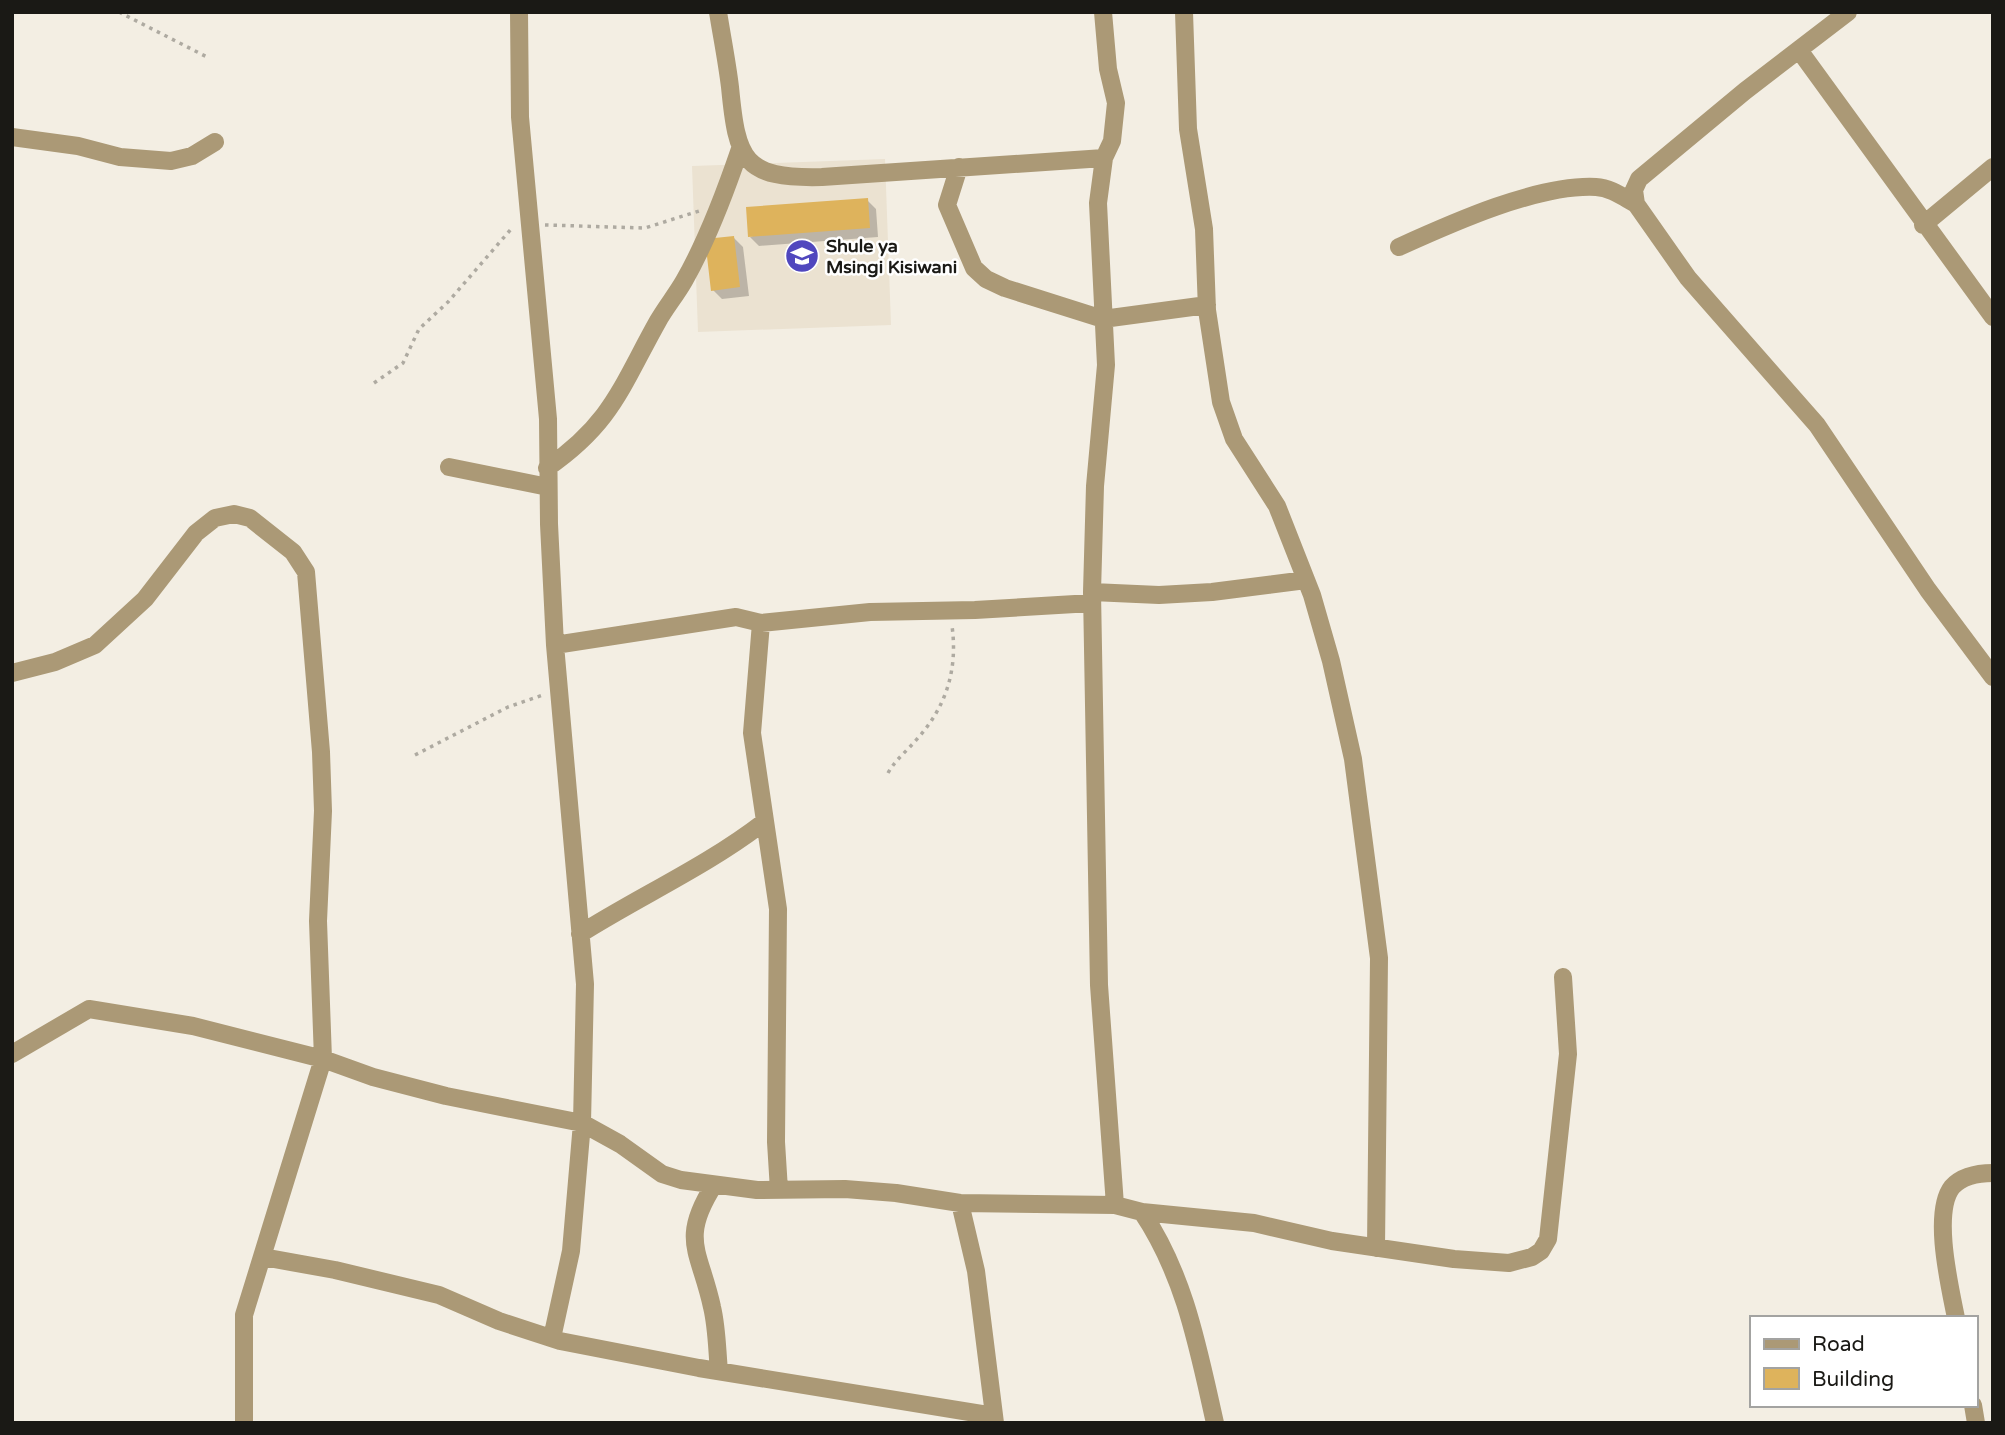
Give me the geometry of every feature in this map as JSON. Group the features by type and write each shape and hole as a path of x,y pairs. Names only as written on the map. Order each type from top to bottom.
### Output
{"street":[{"path":"519,12 520,117 546,383 547,468 558,690 585,984 582,1123 571,1251 552,1338"},
{"path":"718,12 734,128 740,149 746,158 766,173 788,177 1104,158"},
{"path":"1103,12 1108,69 1116,103 1112,141 1104,158 1098,203 1106,365 1094,508 1092,598 1098,985 1115,1205"},
{"path":"1184,12 1188,129 1204,229 1207,305 1221,402 1234,439 1277,506 1306,580 1331,661 1353,759 1379,958 1376,1248"},
{"path":"1848,12 1639,179 1634,190 1636,204 1688,278 1817,425 1928,590 1993,677"},
{"path":"1799,50 1923,225 1993,317"},
{"path":"12,137 78,146 120,157 171,160 192,156 215,142"},
{"path":"547,468 591,433 619,398 663,313 684,280 740,149"},
{"path":"959,167 947,205 974,268 986,279 1005,288 1102,319 1207,305"},
{"path":"1923,225 1993,167"},
{"path":"1399,247 1500,205 1570,190 1595,187 1608,190 1636,204"},
{"path":"449,467 548,487"},
{"path":"12,673 55,662 95,645 145,599 196,533 215,518 234,514 250,518 301,561 309,603 313,681 321,752 323,811 318,921 323,1059 244,1315 244,1423"},
{"path":"555,645 736,617 761,623 870,612 950,611 1092,598 1212,592 1306,580"},
{"path":"761,623 752,733 778,909 776,1142 779,1190"},
{"path":"580,934 630,902 732,848 764,822"},
{"path":"12,1054 89,1009 193,1026 323,1059 373,1077 446,1096 582,1123 620,1144 662,1174 714,1185 779,1190 896,1193 960,1203 1115,1205 1142,1212 1254,1223 1376,1248 1509,1263 1541,1251 1548,1239 1568,1054 1563,977"},
{"path":"1956,1316 1943,1247 1946,1199 1953,1186 1966,1177 1993,1173"},
{"path":"714,1185 701,1205 693,1235 699,1268 712,1307 719,1371"},
{"path":"263,1256 439,1295 499,1321 552,1338 719,1371 995,1419 976,1271 960,1203"},
{"path":"1142,1212 1161,1241 1179,1277 1198,1344 1215,1423"}],"path":[{"path":"119,12 207,57"},
{"path":"374,383 402,363 419,329 448,302 511,228 529,220 645,228 706,208 716,209"},
{"path":"888,773 895,760 937,715 947,695 954,640 950,611"},
{"path":"415,755 508,708 558,690"}],"shaded area":[{"path":"885,159 891,325 698,332 692,166"}],"building":[{"path":"868,198 870,228 748,237 746,207"},
{"path":"734,236 740,287 711,291 705,239"}],"place":[{"name":"Shule ya Msingi Kisiwani","path":"802,256"}]}
